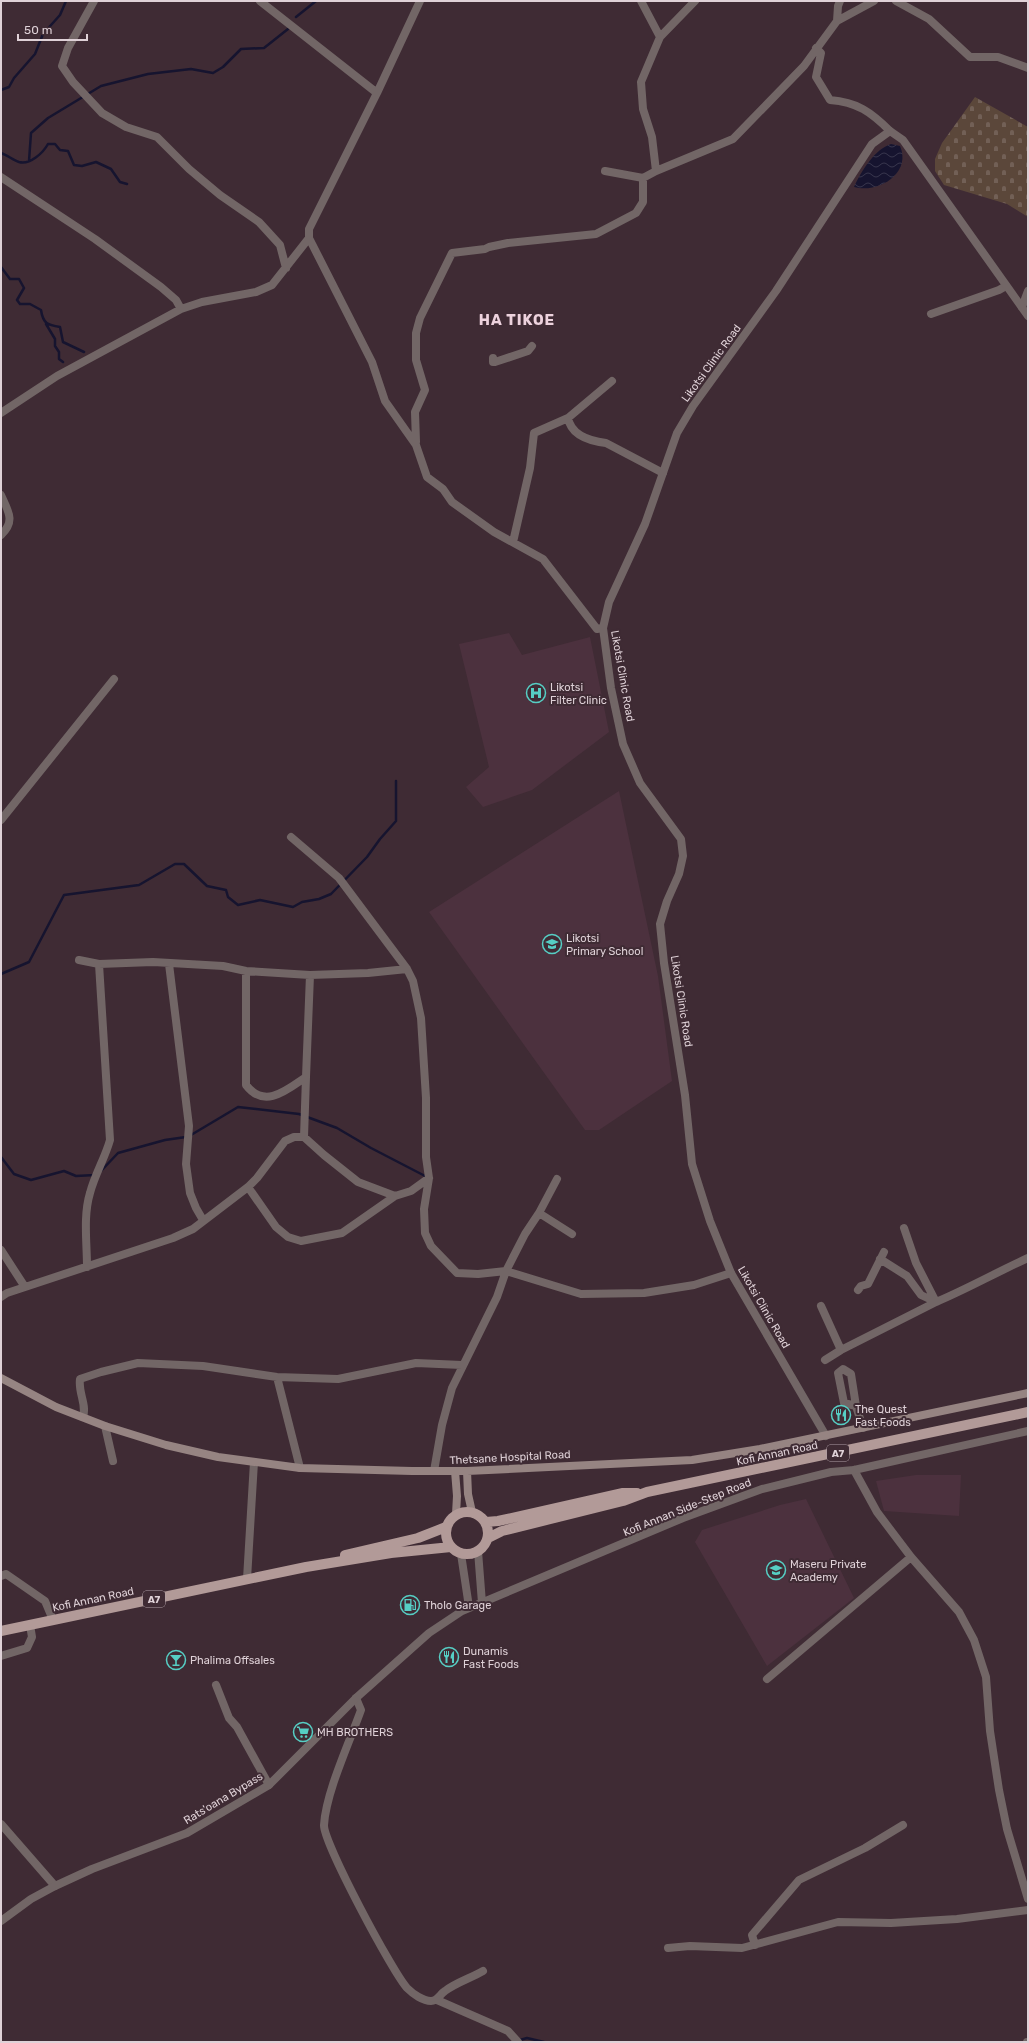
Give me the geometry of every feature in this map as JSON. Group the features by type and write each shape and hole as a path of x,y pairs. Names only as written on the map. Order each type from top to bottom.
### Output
{"main road":[{"name":"Thetsane Hospital Road","path":"1,1378 56,1407 105,1426 218,1457 300,1468 434,1471 467,1471 692,1460 826,1436 1028,1393"},
{"name":"Kofi Annan Road","path":"488,1538 502,1531 623,1500 647,1492 1028,1412"},
{"path":"455,1471 457,1496 456,1514"},
{"path":"467,1471 468,1494 472,1512"},
{"name":"Kofi Annan Road","path":"486,1522 498,1521 623,1493 647,1492"},
{"path":"478,1551 470,1554 461,1554 450,1547 447,1541 446,1527 450,1520 456,1514 464,1511 480,1515 486,1522 488,1538"},
{"name":"Kofi Annan Road","path":"306,1567 362,1550 418,1538 446,1527"},
{"name":"A7","path":"478,1551 484,1546 488,1538"},
{"name":"Kofi Annan Road","path":"1,1631 306,1567 391,1553 450,1547"}],"street":[{"path":"94,1 68,48 62,66 73,82 102,113 126,127 157,137 189,169 260,222 280,245 286,268"},
{"path":"260,1 377,93"},
{"path":"420,1 377,93 309,229 309,238 372,362 385,401 416,445 427,477 443,489 452,502 494,532 543,559 597,629 602,628"},
{"path":"641,1 660,37"},
{"path":"656,171 652,136 643,109 641,82 660,37 695,1"},
{"path":"837,21 838,6 840,1"},
{"path":"605,171 643,178 732,139 804,66 837,21 874,1"},
{"path":"896,1 929,19 970,57 998,57 1028,68"},
{"path":"816,48 821,54 816,77 830,100 848,101 867,111 874,115 890,131 902,140 1028,316"},
{"name":"Likotsi Clinic Road","path":"826,1436 731,1273 710,1222 692,1164 685,1095 664,963 660,924 666,901 679,874 682,856 681,839 640,782 624,744 611,688 602,628 609,602 645,524 677,433 693,406 776,291 872,144 890,131"},
{"path":"1,177 95,238 161,287 176,300 181,310"},
{"path":"416,445 415,412 425,390 416,360 416,333 420,318 452,253 485,249 489,246 508,243 596,234 636,213 643,202 643,178"},
{"path":"1,413 56,376 181,310 202,302 256,292 272,285 309,238"},
{"path":"931,314 999,290 1006,286"},
{"path":"1022,307 1028,291"},
{"path":"493,358 493,362 495,362 528,351 532,346"},
{"path":"513,542 530,468 534,433 568,418 612,381"},
{"path":"568,418 570,426 577,433 597,442 606,443 663,473"},
{"path":"1,495 9,513 10,522 8,528 1,535"},
{"path":"1,820 114,679"},
{"path":"291,837 338,878 407,969 413,981 421,1018 426,1098 426,1157 429,1178 424,1209 425,1233 431,1246 457,1273 478,1274 506,1271 581,1294 644,1293 694,1285 731,1273"},
{"path":"79,960 99,964 153,962 223,966 246,971 310,975 368,973 407,969"},
{"path":"88,1267 86,1227 89,1194 95,1174 108,1149 110,1140 99,964"},
{"path":"169,964 189,1126 186,1164 190,1193 203,1220"},
{"path":"246,971 246,1085 256,1093 268,1096 279,1096 306,1077"},
{"path":"304,1137 310,975"},
{"path":"1,1297 7,1293 173,1238 193,1228 248,1187 257,1178 285,1141 294,1137 304,1137 358,1182 395,1196"},
{"path":"248,1187 276,1227 288,1237 301,1241 342,1233 395,1196 411,1191 429,1178"},
{"path":"434,1471 442,1426 452,1388 462,1365 494,1303 506,1271 525,1234 539,1213 557,1180"},
{"path":"539,1213 572,1234"},
{"path":"904,1228 916,1262 936,1302"},
{"path":"1,1250 25,1287"},
{"path":"858,1290 861,1286 868,1284 882,1255 907,1276 921,1295 936,1302"},
{"path":"825,1360 841,1350 936,1302 968,1289 989,1276 1028,1258"},
{"path":"821,1306 841,1350"},
{"path":"83,1417 85,1408 79,1388 80,1379 138,1363 203,1366 277,1377 338,1379 416,1363 462,1365"},
{"path":"277,1377 300,1468"},
{"path":"856,1406 863,1428"},
{"path":"105,1426 113,1461"},
{"name":"Kofi Annan Side-Step Road","path":"482,1603 683,1518 762,1489 830,1472 854,1470 1028,1431"},
{"path":"247,1579 254,1462"},
{"path":"854,1470 877,1512 911,1557 959,1612 979,1651 986,1677 990,1730 998,1790 1028,1899"},
{"path":"478,1551 482,1603"},
{"path":"461,1554 469,1607"},
{"path":"767,1679 911,1557"},
{"path":"1,1576 6,1574 45,1601 53,1620"},
{"name":"Rats'oana Bypass","path":"1,1921 31,1899 55,1886 92,1869 187,1833 269,1785 356,1698 428,1634 469,1607 482,1603"},
{"path":"1,1656 27,1648 32,1637 30,1625"},
{"path":"216,1685 228,1718 237,1727 269,1785"},
{"path":"356,1698 361,1710 333,1787 324,1826 334,1853 391,1966 408,1989 422,1999 431,2001 437,2000 508,2031 518,2042"},
{"path":"1,1824 55,1886"},
{"path":"755,1945 752,1935 799,1880 865,1848 903,1825"},
{"path":"668,1948 690,1946 742,1948 838,1922 891,1923 957,1919 1028,1910"},
{"path":"437,2000 444,1991 483,1971"}],"shaded area":[{"name":"Likotsi Filter Clinic","path":"509,633 522,655 590,637 609,732 532,790 483,807 466,787 489,767 459,644"},
{"name":"Likotsi Primary School","path":"619,791 658,976 672,1081 599,1130 585,1130 429,912"},
{"path":"916,1475 961,1475 959,1516 884,1511 876,1481"},
{"name":"Maseru Private Academy","path":"806,1499 854,1598 767,1666 695,1542 702,1530 780,1505"}],"green space":[{"path":"975,97 1028,127 1028,217 1007,204 944,185 935,171 935,159 942,143"}],"water":[{"path":"891,144 900,146 902,156 901,165 897,173 882,184 873,187 854,187 860,174 869,161 879,151"}],"waterway":[{"path":"1,90 9,87 14,78 35,54 43,34 60,15 66,1"},
{"path":"296,17 316,1"},
{"path":"29,161 31,133 48,118 101,86 148,74 191,69 213,73 223,67 241,49 264,48 288,29"},
{"path":"1,153 19,162 27,162 36,158 48,144 55,144 60,150 68,151 74,165 82,166 96,162 111,169 120,182 127,184"},
{"path":"1,267 10,279 19,279 24,288 17,300 20,304 30,304 41,310 43,318 47,323 60,327 63,342 84,352"},
{"path":"46,324 55,339 55,346 59,352 59,359 63,362"},
{"path":"1,974 29,962 64,895 139,885 175,864 184,864 207,886 226,890 228,897 238,905 260,900 293,907 302,902 319,899 331,894 367,857 396,821 396,781"},
{"path":"191,1135 238,1107 299,1114 337,1128 371,1148 427,1177"},
{"path":"101,1171 118,1153 165,1140 186,1137"},
{"path":"1,1157 14,1174 31,1180 64,1171 76,1176 95,1175"},
{"path":"520,2040 527,2038 544,2042"}],"place":[{"name":"Likotsi Filter Clinic","path":"536,693"},
{"name":"Likotsi Primary School","path":"552,944"},
{"name":"The Quest Fast Foods","path":"841,1415"},
{"name":"Maseru Private Academy","path":"776,1570"},
{"name":"Tholo Garage","path":"410,1605"},
{"name":"Dunamis Fast Foods","path":"449,1657"},
{"name":"Phalima Offsales","path":"176,1660"},
{"name":"MH BROTHERS","path":"303,1732"}],"district":[{"name":"HA TIKOE","path":"517,320"}]}
